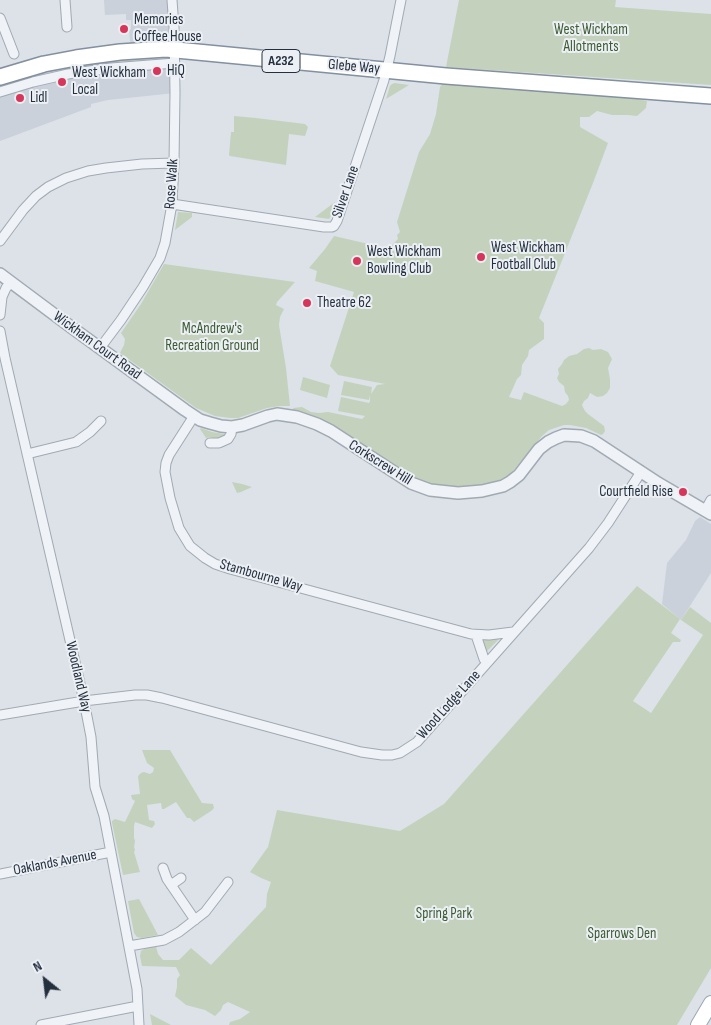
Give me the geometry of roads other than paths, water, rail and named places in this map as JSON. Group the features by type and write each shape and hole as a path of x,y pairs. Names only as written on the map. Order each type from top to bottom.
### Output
{"highway":[{"name":"Glebe Way","path":"0,77 38,73 68,59 142,50 175,56 387,70 464,78 711,96"}],"main road":[{"path":"698,1025 711,1003"}],"street":[{"path":"65,0 67,27"},
{"name":"Rose Walk","path":"100,348 134,301 162,254 165,243 172,204 174,163 175,56 172,0"},
{"name":"Silver Lane","path":"172,204 324,227 334,226 387,70 400,0"},
{"path":"0,18 14,54"},
{"name":"Glebe Way","path":"0,92 38,73"},
{"path":"0,240 36,196 48,187 66,178 106,168 174,163"},
{"name":"Wickham Court Road","path":"0,274 194,416"},
{"path":"0,315 3,295 11,282"},
{"name":"Woodland Way","path":"0,331 84,702 91,737 95,787 104,816 137,989 139,1025"},
{"name":"Corkscrew Hill","path":"194,416 216,425 232,427 277,414 297,417 317,424 331,432 411,483 430,490 464,493 503,486 519,475 545,444 556,438 577,435 590,439 708,513"},
{"name":"Stambourne Way","path":"194,416 167,458 165,472 179,528 185,540 200,555 230,569 476,635 514,632"},
{"path":"27,454 76,442 101,421"},
{"path":"210,443 228,439 232,427"},
{"name":"Wood Lodge Lane","path":"0,715 139,695 154,696 371,755 387,755 400,752 417,742 599,536 641,472"},
{"path":"708,513 711,500"},
{"path":"476,635 487,663"},
{"name":"Oaklands Avenue","path":"0,874 111,852"},
{"path":"163,868 165,876 196,920"},
{"path":"171,885 181,878"},
{"path":"129,946 168,938 180,932 210,907 228,882"},
{"path":"41,1025 138,1006"}],"place":[{"name":"Memories Coffee House","path":"124,29"},
{"name":"HiQ","path":"157,71"},
{"name":"West Wickham Local","path":"62,82"},
{"name":"Lidl","path":"20,98"},
{"name":"West Wickham Football Club","path":"481,257"},
{"name":"West Wickham Bowling Club","path":"357,261"},
{"name":"Theatre 62","path":"307,303"},
{"name":"Courtfield Rise","path":"683,492"}],"park label":[{"name":"West Wickham Allotments","path":"591,38"},
{"name":"McAndrew's Recreation Ground","path":"212,338"},
{"name":"Spring Park","path":"444,914"},
{"name":"Sparrows Den","path":"622,934"}]}
